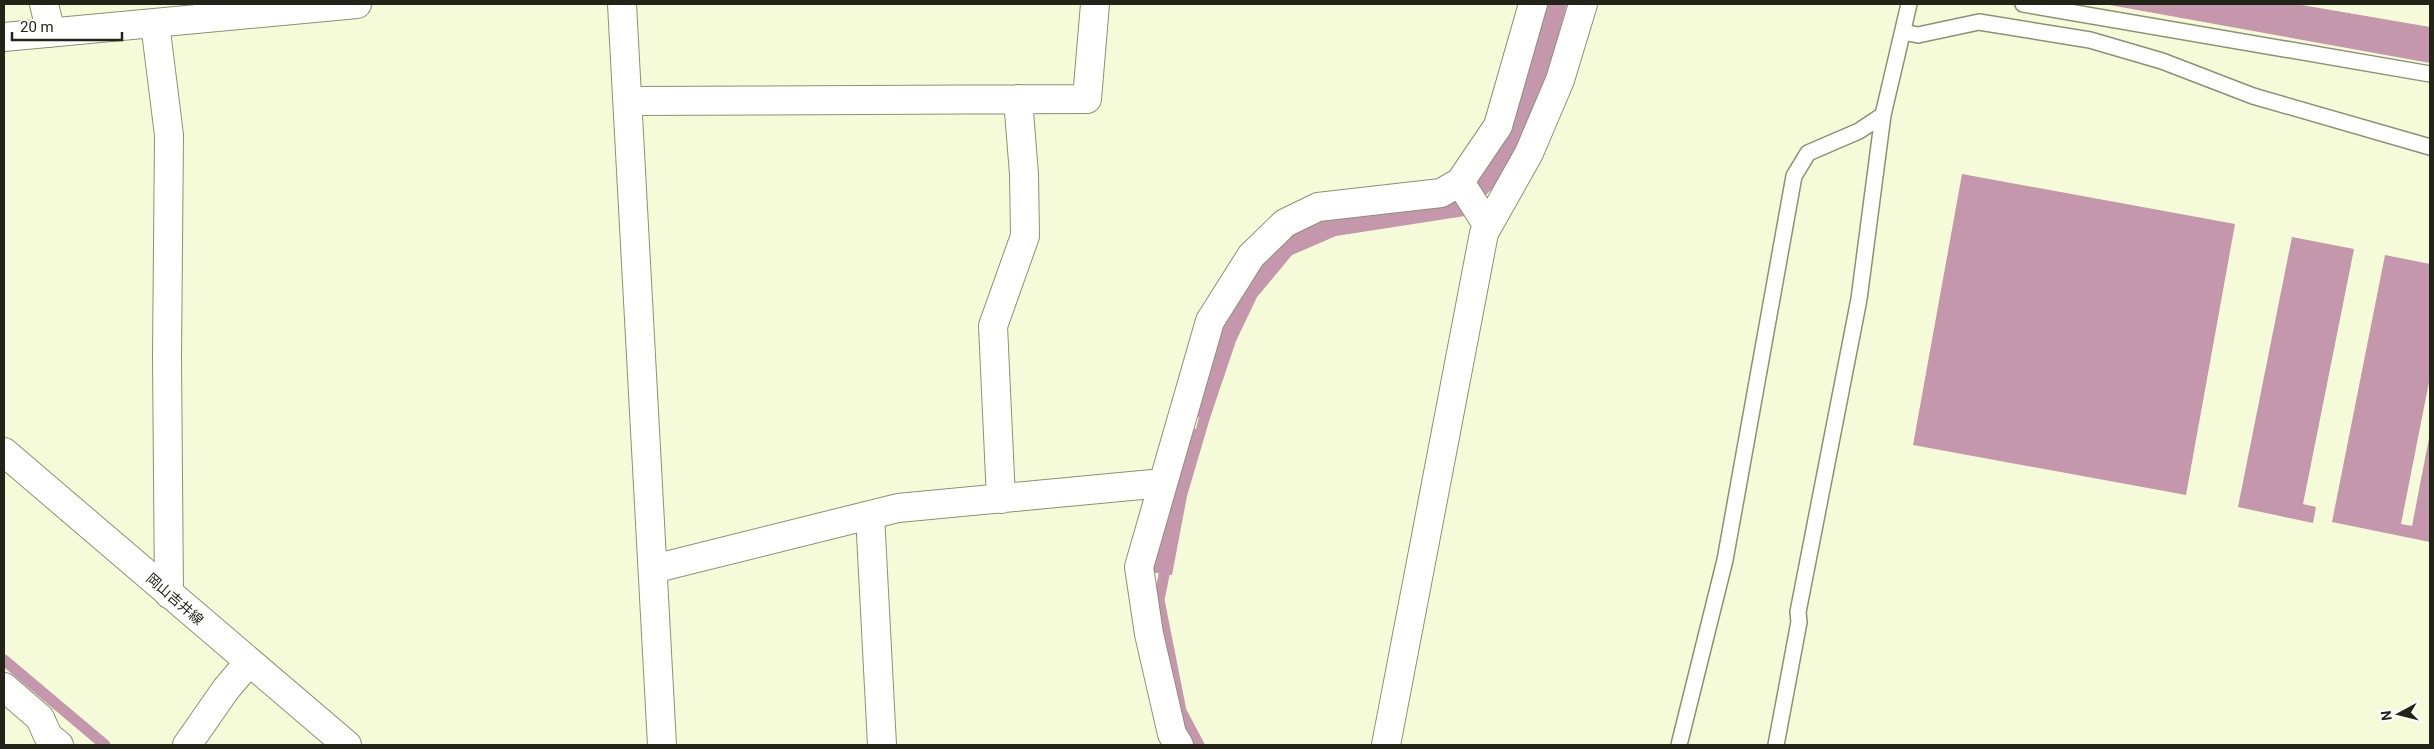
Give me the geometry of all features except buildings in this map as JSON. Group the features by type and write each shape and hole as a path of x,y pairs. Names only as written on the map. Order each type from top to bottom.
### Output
{"street":[{"path":"44,4 51,33"},
{"path":"4,37 357,4"},
{"path":"622,4 662,745"},
{"path":"628,101 1087,99 1095,4"},
{"path":"1179,745 1172,734 1149,634 1138,566 1210,321 1252,256 1285,223 1318,206 1441,192 1460,182 1498,126 1533,4"},
{"path":"1386,745 1484,233 1529,153 1560,80 1583,4"},
{"path":"155,23 169,135 167,358 169,594"},
{"path":"1000,499 993,326 1025,236 1024,174 1018,100"},
{"path":"1460,182 1488,226"},
{"name":"岡山吉井線","path":"4,452 347,745"},
{"path":"653,569 898,508 1163,483"},
{"path":"870,515 882,745"},
{"path":"187,745 226,689 249,662"},
{"path":"4,687 40,718 48,736 59,745"}],"lane":[{"path":"1776,745 1799,622 1798,612 1859,299 1883,116 1908,4"},
{"path":"2023,4 2430,74"},
{"path":"1903,32 1918,35 1979,22 2090,40 2162,62 2252,96 2430,147"},
{"path":"1679,745 1725,560 1794,176 1808,154 1859,131 1883,116"}],"shaded area":[{"path":"1546,4 1567,4 1542,95 1523,139 1498,183 1465,216 1336,236 1292,255 1257,297 1236,341 1210,418 1187,496 1172,575 1149,572 1188,429 1196,429 1199,417 1192,414 1212,335 1264,251 1322,215 1450,196"},
{"path":"2104,4 2296,4 2430,27 2430,63"},
{"path":"1962,174 2235,224 2186,495 1913,445"},
{"path":"2292,237 2354,249 2303,504 2316,507 2313,523 2238,507"},
{"path":"2385,255 2430,264 2430,377 2401,524 2412,526 2430,433 2430,542 2332,522"}],"waterway":[{"path":"1167,560 1159,600 1181,711 1199,745"},
{"path":"4,660 105,745"}]}
